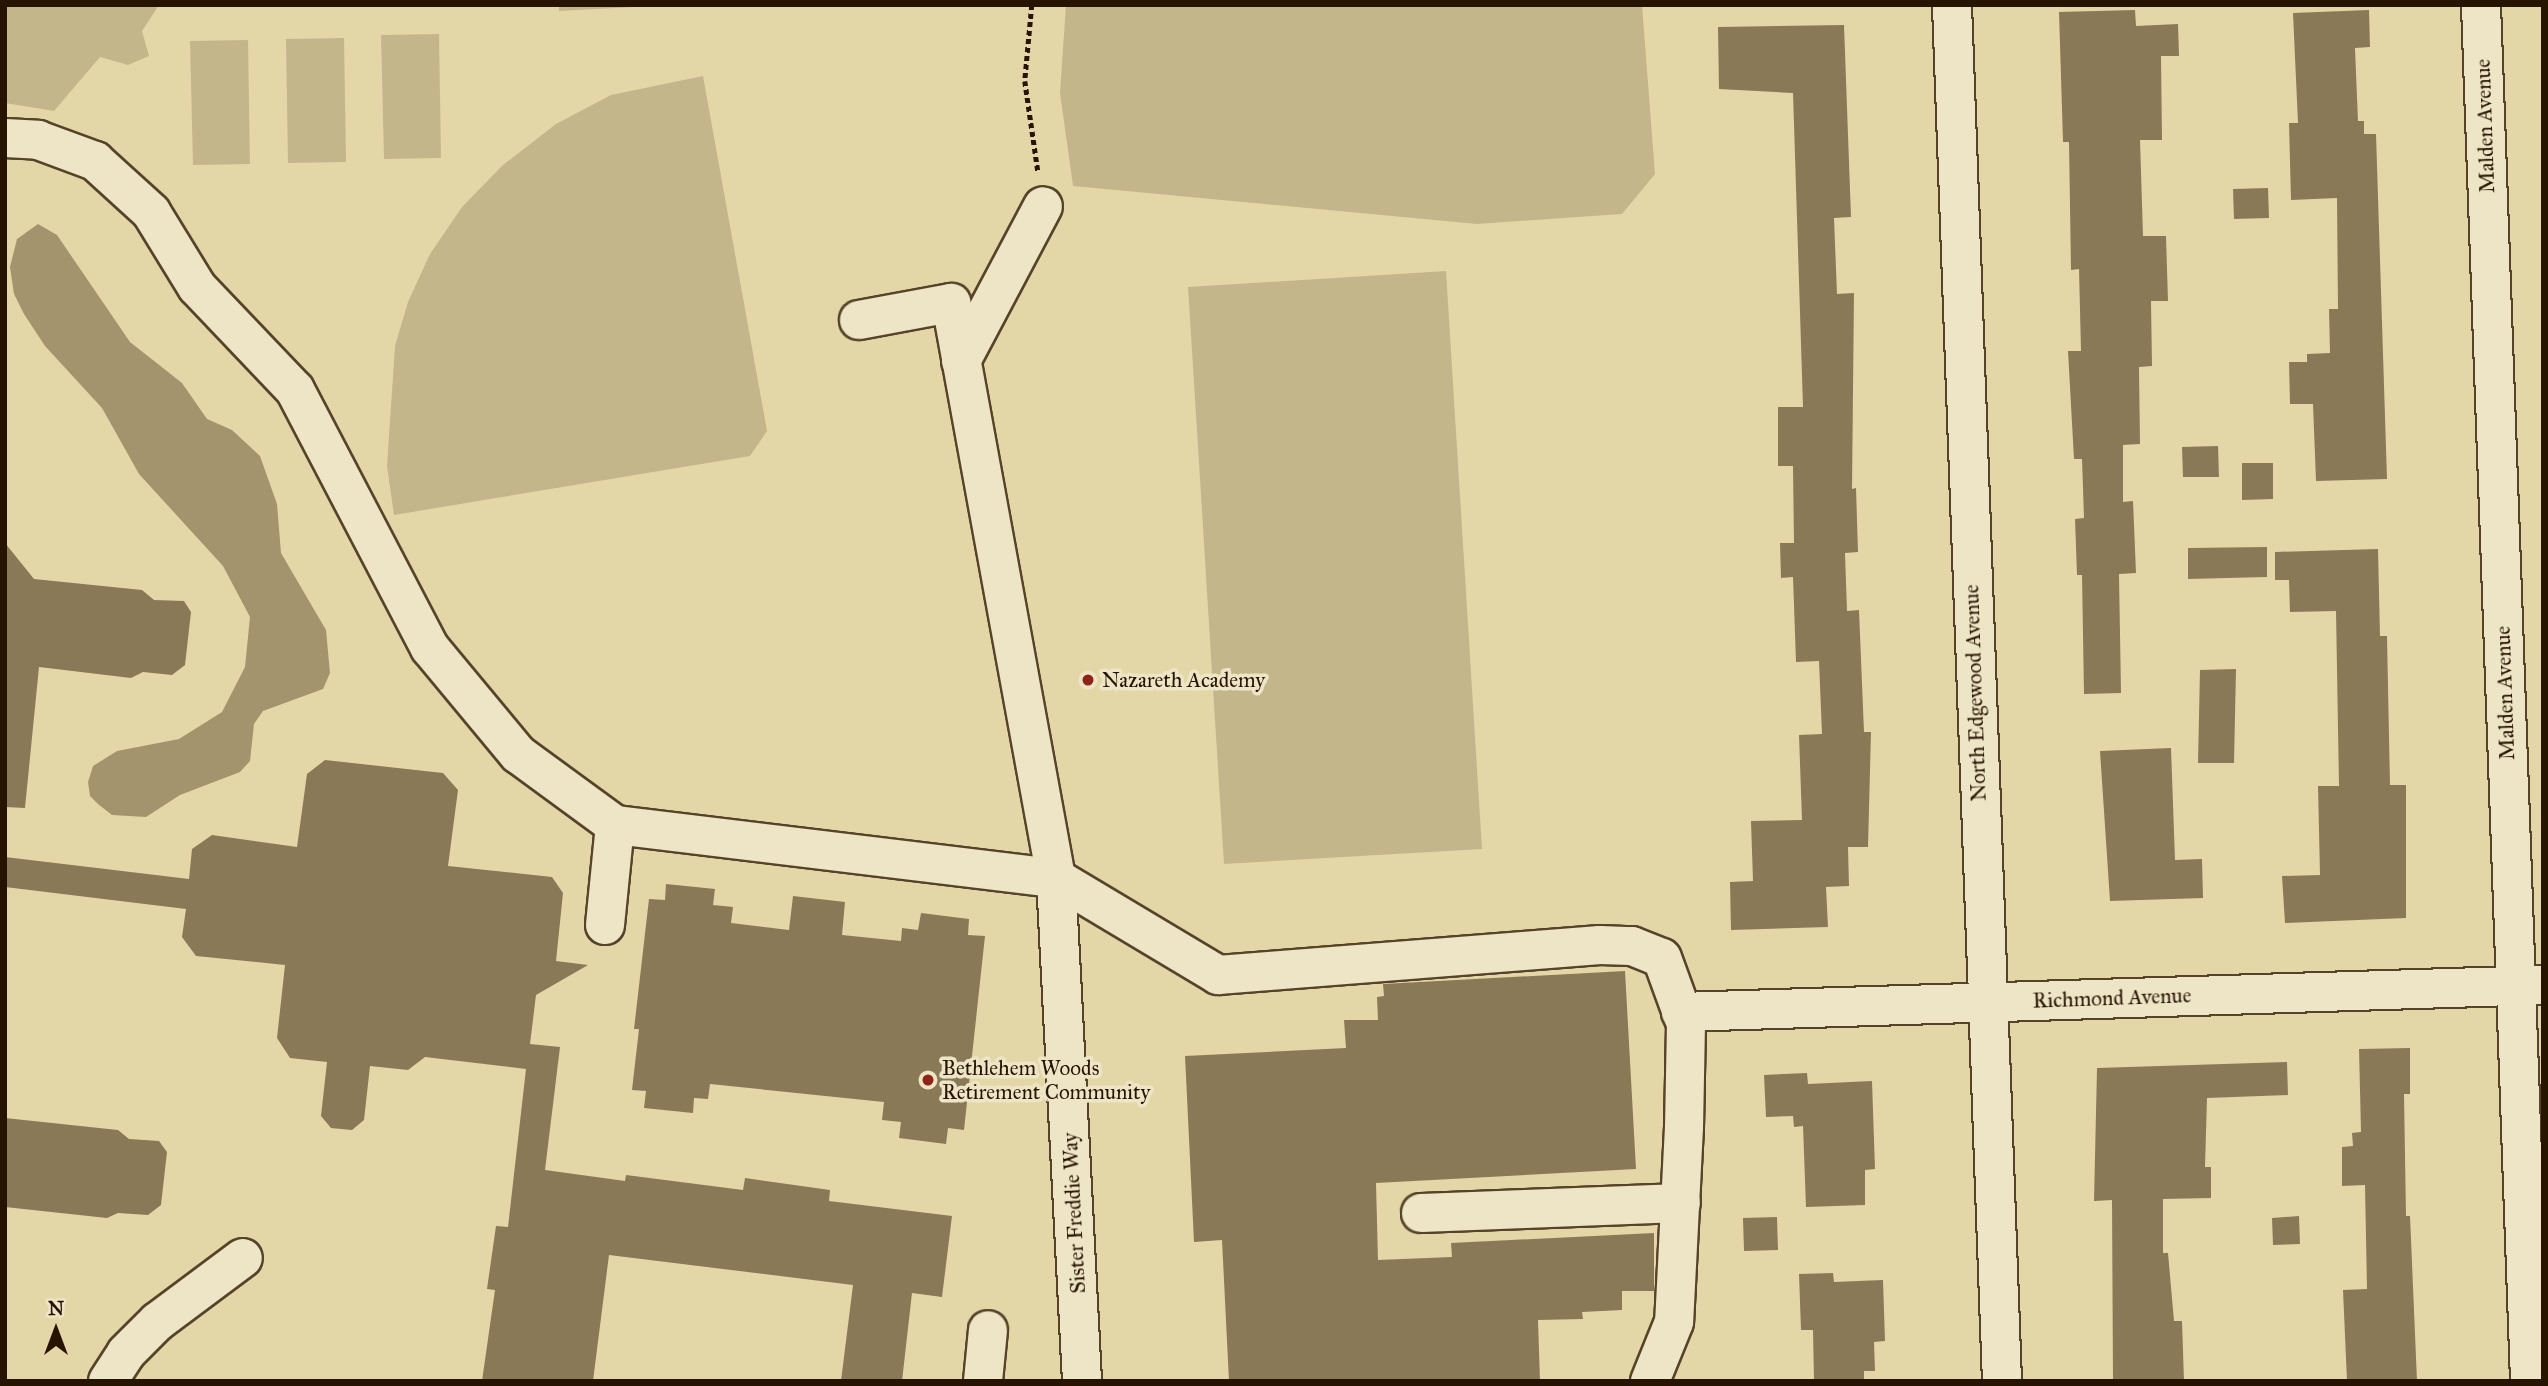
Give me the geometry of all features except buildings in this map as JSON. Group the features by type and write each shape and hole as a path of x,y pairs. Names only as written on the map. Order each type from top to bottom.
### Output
{"street":[{"name":"North Edgewood Avenue","path":"1952,5 1986,1002 2002,1381"},
{"name":"Malden Avenue","path":"2481,5 2529,985 2530,1381"},
{"path":"5,138 38,140 95,161 151,212 197,287 295,390 430,649 518,754 615,825 1056,878 1218,975 1564,947 1632,946 1662,958 1686,1024 1681,1203 1674,1322 1650,1381"},
{"path":"961,361 1043,206"},
{"name":"Sister Freddie Way","path":"859,320 951,303 1056,878 1083,1381"},
{"path":"605,925 615,825"},
{"name":"Richmond Avenue","path":"1681,1012 2529,985"},
{"path":"1421,1213 1681,1203"},
{"path":"108,1381 126,1353 157,1322 243,1258"},
{"path":"983,1381 988,1330"}],"path":[{"path":"1032,5 1026,81 1043,206"}],"shaded area":[{"path":"5,5 159,5 142,31 149,56 128,65 100,57 54,111 5,103"},
{"path":"559,5 672,5 559,11"},
{"path":"1066,5 1642,5 1655,174 1622,214 1477,224 1073,186 1060,93"},
{"path":"439,34 441,158 384,159 381,35"},
{"path":"344,38 346,162 288,163 286,39"},
{"path":"248,40 250,164 193,165 190,41"},
{"path":"703,76 767,431 750,456 394,515 387,466 395,346 408,302 430,254 462,207 503,165 556,124 611,95"},
{"path":"38,224 57,235 130,342 182,383 207,419 232,430 260,456 277,504 281,553 326,630 330,673 323,689 263,711 254,724 250,761 240,772 180,795 146,817 112,815 98,804 90,796 88,782 93,766 117,751 179,739 222,712 245,667 250,617 223,566 139,474 102,408 45,346 24,314 14,294 10,267 17,239"},
{"path":"1446,271 1482,849 1224,864 1188,287"}],"place":[{"name":"Nazareth Academy","path":"1088,680"},
{"name":"Bethlehem Woods Retirement Community","path":"928,1080"}]}
